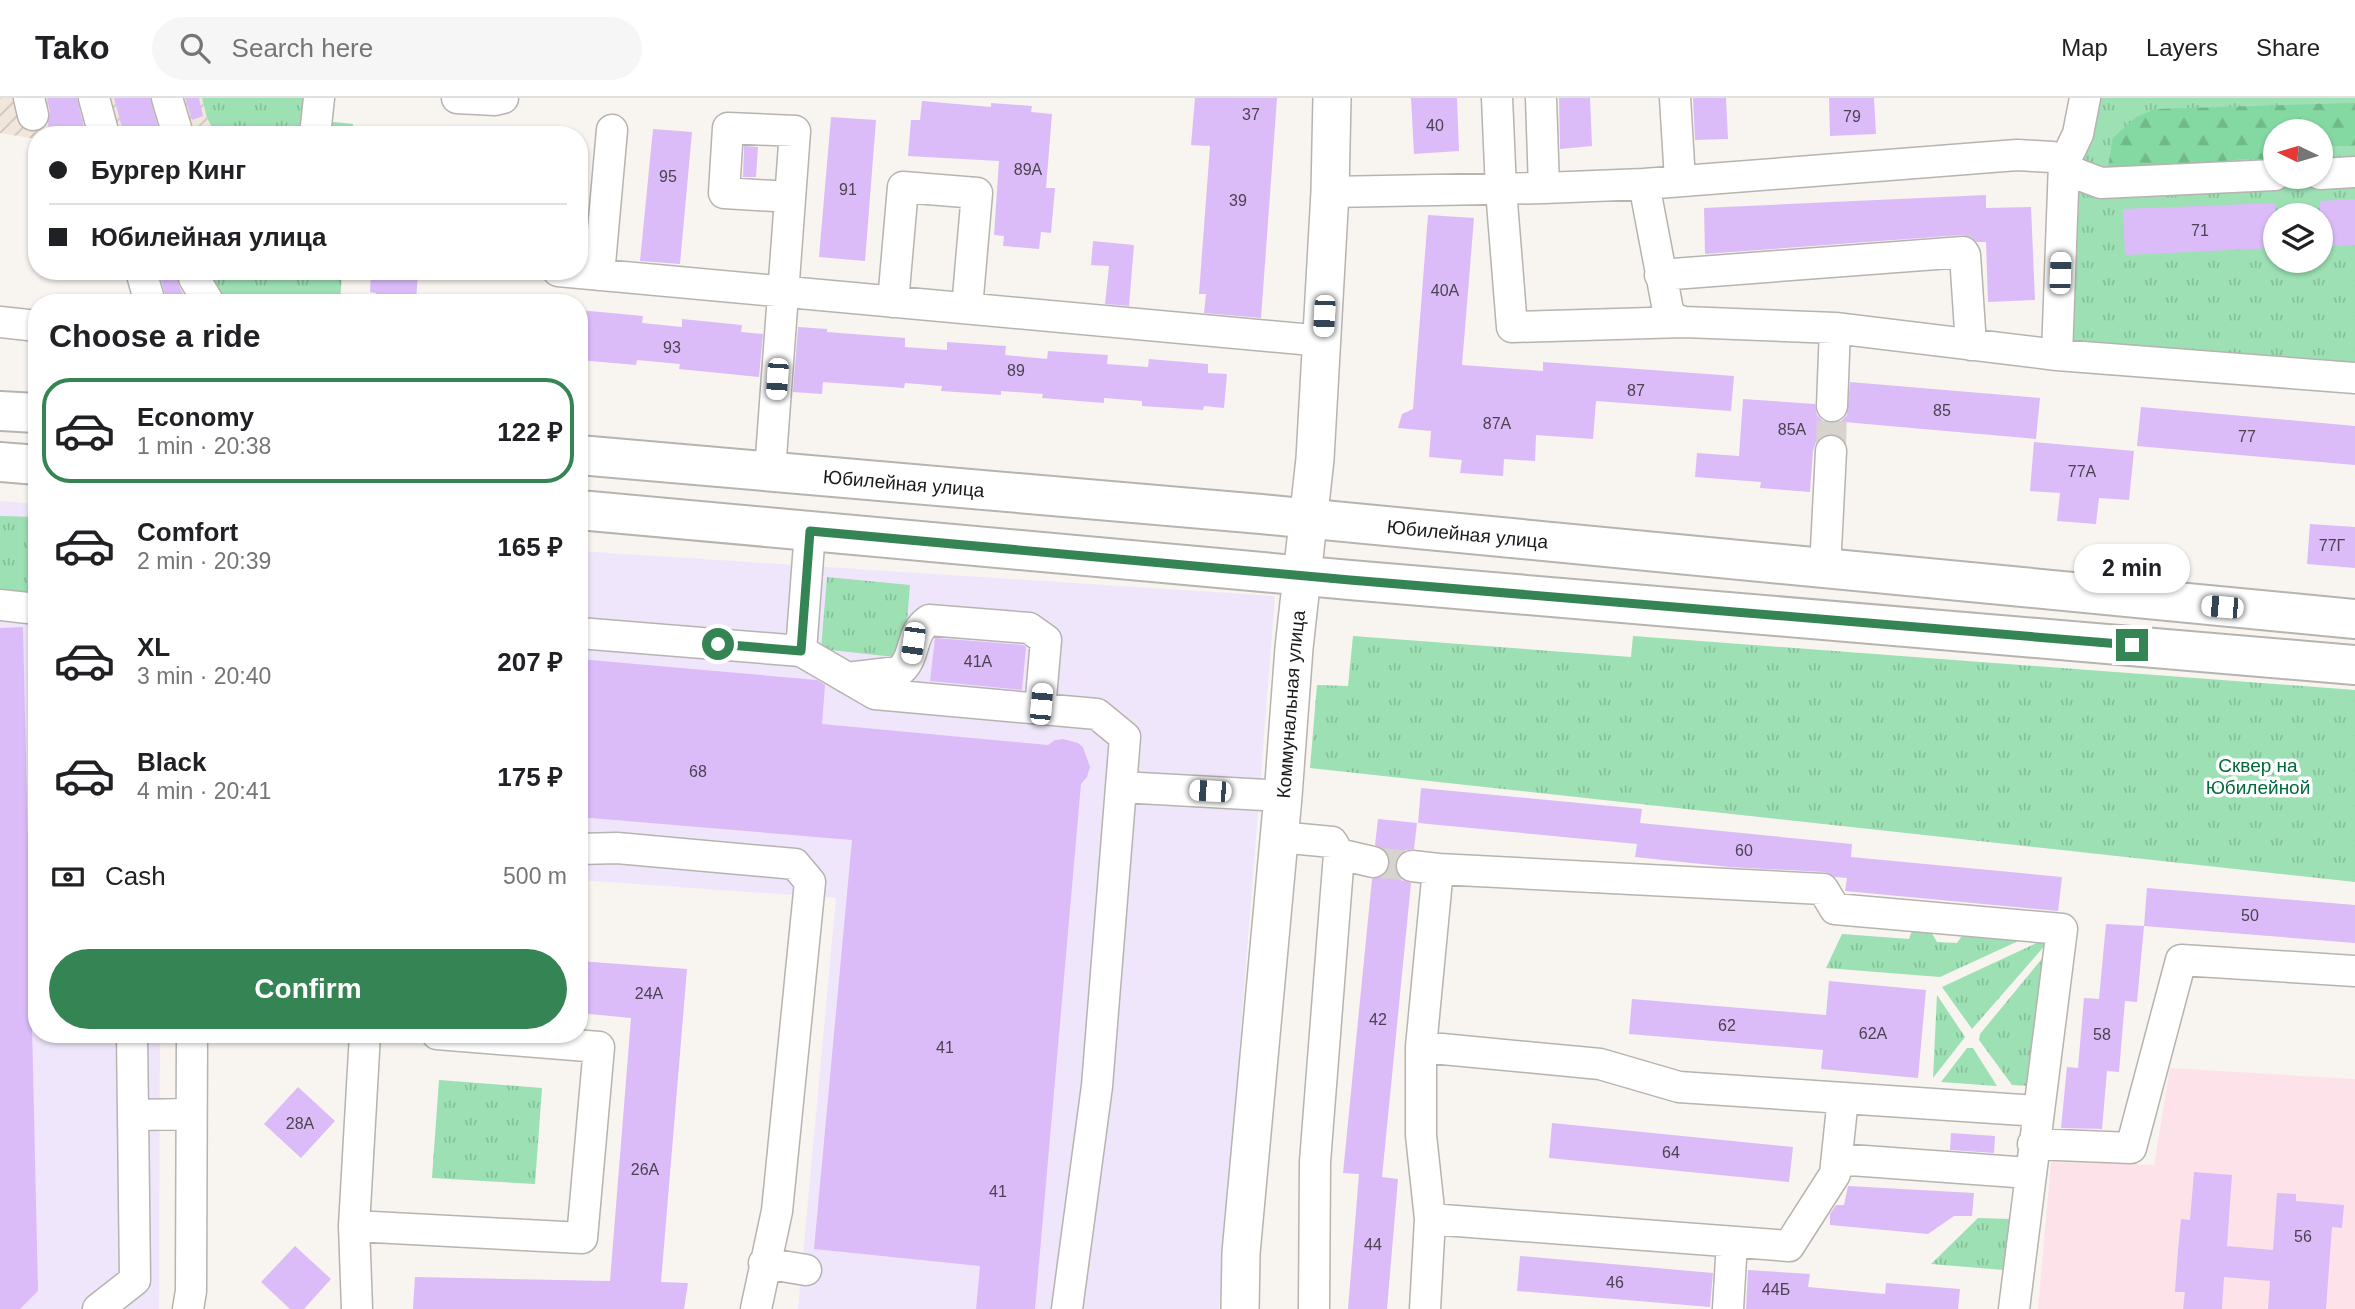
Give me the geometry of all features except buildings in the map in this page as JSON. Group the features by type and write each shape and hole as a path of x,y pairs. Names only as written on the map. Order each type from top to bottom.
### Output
{"highway":[{"path":"0,411 28,413"},
{"name":"Юбилейная улица","path":"588,456 1310,520 2355,619"},
{"path":"0,462 28,464"},
{"path":"588,511 1303,576 2355,665"}],"main road":[{"name":"Коммунальная улица","path":"1240,1309 1241,1253 1294,648 1310,520 1330,192 1332,98"}],"street":[{"path":"94,98 102,126"},
{"path":"167,98 175,126"},
{"path":"315,126 319,98"},
{"path":"457,98 497,99"},
{"path":"1497,98 1501,190 1513,327 1684,322 1835,328 2057,355 2355,378"},
{"path":"1541,98 1545,188"},
{"path":"1675,98 1680,180"},
{"path":"2057,355 2064,163 2078,134 2085,98"},
{"path":"599,275 612,130"},
{"path":"1330,192 1501,190 1644,184 2017,155 2052,157 2077,174 2101,183 2263,176"},
{"path":"2333,173 2355,172"},
{"path":"1644,184 1668,310 1673,318 1684,322"},
{"path":"893,302 903,187 977,193 967,308"},
{"path":"770,471 790,197"},
{"path":"1661,275 1963,252 1971,345"},
{"path":"588,274 1322,341"},
{"path":"0,322 28,325"},
{"path":"1832,406 1835,328"},
{"path":"1825,569 1831,451"},
{"path":"801,651 810,531"},
{"path":"0,605 28,608"},
{"path":"847,678 898,671 905,667 911,658 913,643 923,624 929,620 1029,628 1046,640 1033,705"},
{"path":"942,621 922,639 917,658 918,677 923,688 933,694 1097,714 1125,737 1097,1086 1067,1309"},
{"path":"588,634 801,651 875,694 1033,705"},
{"path":"1121,787 1283,796"},
{"path":"1279,837 1332,842 1339,853 1315,1162 1314,1309"},
{"path":"588,849 617,848 795,864 810,882 777,1211 756,1309"},
{"path":"1339,853 1373,862"},
{"path":"1425,1309 1430,1219 1421,1135 1425,868 1823,889 1835,909 2062,929 2029,1173 2014,1309"},
{"path":"2033,1144 2131,1149 2181,960 2355,971"},
{"path":"99,1309 135,1280 132,1043"},
{"path":"191,1303 192,1043"},
{"path":"357,1309 354,1227 364,1043"},
{"path":"354,1227 582,1238 599,1047 549,1043"},
{"path":"1421,1047 1600,1063 1679,1087 2037,1111"},
{"path":"1430,1219 1789,1246 1835,1174 1843,1098"},
{"path":"134,1115 191,1114"},
{"path":"1837,1159 2029,1173"},
{"path":"1728,1309 1732,1241"},
{"path":"764,1263 806,1270"}],"shaded area":[{"path":"0,98 202,98 211,126 28,126 28,138 0,133"},
{"path":"0,501 28,503 28,1043 160,1043 159,1309 0,1309"},
{"path":"588,552 1275,596 1219,1309 798,1309 836,898 588,881"},
{"path":"2170,1068 2355,1079 2355,1309 2038,1309 2051,1162 2154,1165"}],"green space":[{"path":"202,98 316,98 316,120 353,124 211,126"},
{"path":"2096,98 2355,98 2355,373 2068,343 2075,160"},
{"path":"2355,103 2355,146 2333,146 2333,119 2263,119 2263,159 2161,169 2108,167 2113,138 2136,117 2155,109"},
{"path":"207,280 341,280 341,294 209,294"},
{"path":"0,516 28,517 28,596 0,591"},
{"path":"827,577 910,585 904,658 821,649"},
{"name":"Сквер на Юбилейной","path":"1353,636 1631,657 1633,636 2355,690 2355,882 1310,768 1317,685 1348,686"},
{"path":"1913,928 1930,930 1937,942 1957,943 1963,934 2027,937 1940,977 1826,968 1842,934 1909,939"},
{"path":"2054,935 1972,1029 1942,987"},
{"path":"2050,949 2031,1086 2012,1085 1979,1040 1980,1034"},
{"path":"1937,995 1965,1037 1933,1078"},
{"path":"1967,1048 1973,1048 1997,1086 1941,1082"},
{"path":"439,1080 542,1088 535,1184 432,1178"},
{"path":"1978,1218 2010,1219 2004,1270 1931,1264"}],"tunnel":[{"path":"1831,451 1832,406"},
{"path":"1373,862 1412,866"}],"route":[{"path":"718,644 801,651 810,531 1350,580 2132,645"}]}
